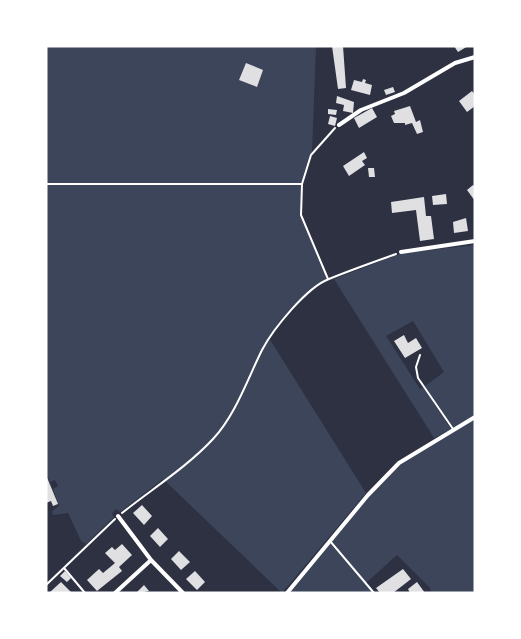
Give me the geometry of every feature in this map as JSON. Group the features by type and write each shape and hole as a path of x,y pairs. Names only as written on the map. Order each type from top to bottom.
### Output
{"street":[{"path":"339,125 361,110 404,93 455,63 475,57"},
{"path":"401,252 475,241"},
{"path":"287,593 368,494 399,463 475,417"},
{"path":"118,516 151,560 183,593"},
{"path":"115,593 151,560"}],"lane":[{"path":"420,355 416,367 418,378 453,430"},
{"path":"330,541 374,593"}],"path":[{"path":"328,279 301,215 302,184 311,156 339,125"},
{"path":"46,184 302,184"},
{"path":"46,585 118,516 172,475 214,439 245,389 263,349 281,320 306,295 328,279 401,252"},
{"path":"64,567 85,593"}],"shaded area":[{"path":"46,46 316,46 312,152 301,185 300,215 327,278 280,320 269,338 366,493 282,593 163,479 120,512 116,509 112,514 114,517 86,544 81,541 68,513 53,515 52,511 59,506 53,489 58,486 55,480 50,482 46,474"},
{"path":"475,245 475,415 453,428 425,386 444,372 413,321 386,336 420,389 423,387 451,429 434,438 334,279 402,253"},
{"path":"475,419 475,593 431,593 430,588 397,555 366,583 332,541 369,496 400,465"},
{"path":"330,543 373,593 289,593"}],"building":[{"path":"332,46 343,46 346,88 338,89"},
{"path":"454,46 468,46 458,52"},
{"path":"246,63 263,70 257,87 239,80"},
{"path":"363,79 366,80 365,83 372,85 370,95 351,90 354,80 362,82"},
{"path":"393,87 395,92 386,95 384,90"},
{"path":"472,91 475,95 475,106 467,112 459,101"},
{"path":"337,96 354,102 353,113 343,111 344,105 336,103"},
{"path":"410,106 416,122 420,120 423,132 417,134 412,123 405,125 405,123 394,123 391,116 395,114 394,111"},
{"path":"372,108 377,117 359,128 354,118"},
{"path":"328,109 337,110 336,115 328,114"},
{"path":"330,116 337,118 335,126 328,124"},
{"path":"364,152 367,158 362,161 365,165 349,176 343,166"},
{"path":"368,168 374,168 375,177 369,177"},
{"path":"473,185 475,187 475,201 467,190"},
{"path":"446,194 447,204 433,205 432,196"},
{"path":"424,197 426,216 431,216 434,239 420,241 416,210 392,213 391,202"},
{"path":"466,218 468,231 454,233 453,222"},
{"path":"404,335 408,343 416,338 422,348 405,358 394,341"},
{"path":"46,475 58,504 53,506 51,501 46,503"},
{"path":"142,505 152,516 144,525 133,513"},
{"path":"158,528 168,539 160,547 150,536"},
{"path":"122,544 132,555 119,567 122,571 97,591 87,580 99,569 103,573 115,563 105,553 112,547 115,550"},
{"path":"179,551 190,562 181,570 171,559"},
{"path":"403,569 411,579 393,593 380,593 376,588"},
{"path":"65,571 71,578 67,582 60,576"},
{"path":"195,571 205,582 197,590 186,579"},
{"path":"61,582 72,593 49,593"},
{"path":"417,582 425,593 410,593 408,589"},
{"path":"144,585 149,591 137,592"}]}
